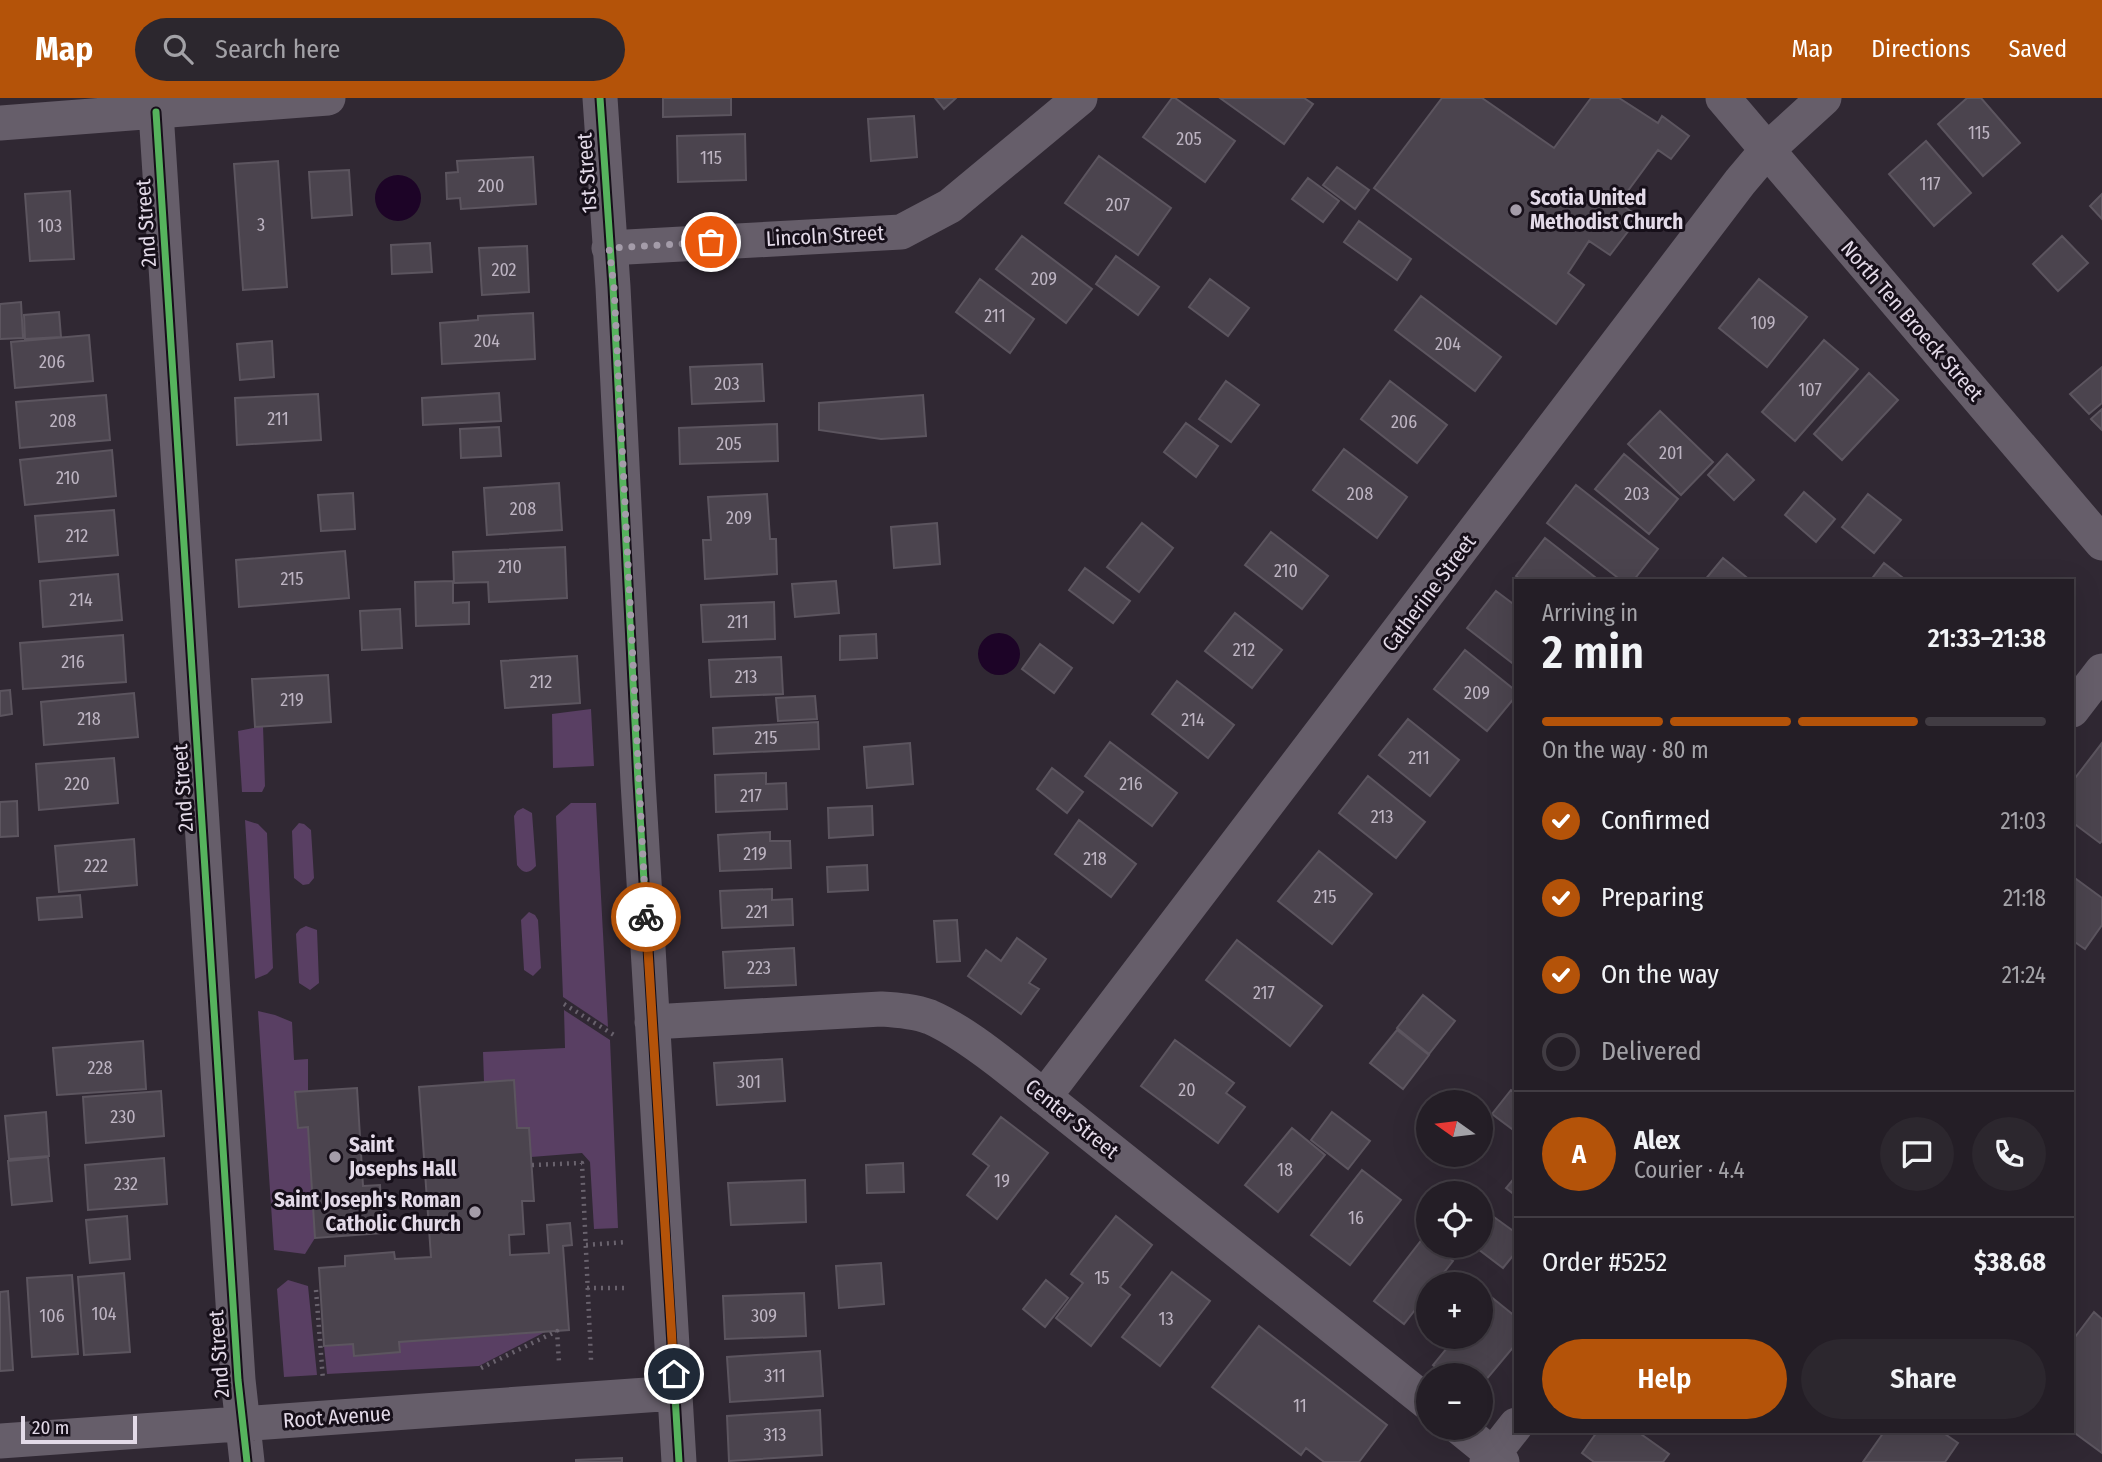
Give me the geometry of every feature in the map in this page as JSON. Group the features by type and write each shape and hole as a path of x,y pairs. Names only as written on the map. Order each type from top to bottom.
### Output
{"street":[{"path":"0,124 328,98"},
{"name":"1st Street","path":"600,98 609,248 614,287 638,782 679,1462"},
{"name":"Lincoln Street","path":"609,248 901,232 950,206 1080,98"},
{"name":"North Ten Broeck Street","path":"1723,98 2102,543"},
{"name":"Catherine Street","path":"1044,1097 1740,182 1767,150 1824,98"},
{"name":"2nd Street","path":"156,112 237,1380 247,1462"},
{"path":"2074,707 2102,671"},
{"name":"Center Street","path":"652,1023 881,1009 906,1010 931,1018 981,1048 1416,1393"},
{"name":"Root Avenue","path":"0,1441 675,1393"},
{"path":"1473,1440 1494,1460 1514,1428"}],"path":[{"path":"564,1004 614,1035"},
{"path":"532,1165 582,1163 591,1360"},
{"path":"586,1245 626,1242"},
{"path":"587,1288 629,1288"},
{"path":"316,1290 323,1380"},
{"path":"481,1368 558,1331 559,1362"}],"shaded area":[{"path":"398,175 414,182 421,198 414,214 398,221 382,214 375,198 382,182"},
{"path":"999,633 1014,639 1020,654 1014,669 999,675 984,669 978,654 984,639"},
{"path":"591,709 594,766 553,768 552,714"},
{"path":"263,726 265,786 262,792 242,792 238,731"},
{"path":"571,803 596,803 608,1027 563,997 556,816"},
{"path":"523,808 532,813 536,866 526,872 517,865 514,816"},
{"path":"245,820 258,824 267,833 273,968 255,979"},
{"path":"299,823 311,830 314,878 309,884 303,885 294,878 292,831"},
{"path":"529,912 538,920 541,968 533,976 524,970 521,920"},
{"path":"306,926 317,930 319,983 310,990 299,983 296,934"},
{"path":"564,1010 610,1040 618,1228 594,1229 590,1162 582,1153 531,1157 529,1128 517,1128 514,1080 484,1082 483,1052 565,1048"},
{"path":"258,1011 292,1022 294,1060 308,1059 308,1091 295,1093 298,1127 308,1127 315,1238 305,1254 274,1250"},
{"path":"288,1280 308,1286 317,1375 284,1377 277,1289"},
{"path":"545,1332 479,1366 327,1374 324,1346 353,1344 354,1356 399,1352 399,1342"}],"building":[{"path":"663,98 731,98 731,115 663,117"},
{"path":"935,98 956,98 944,109"},
{"path":"1172,98 1235,141 1205,182 1143,137"},
{"path":"1220,98 1304,98 1313,104 1284,144"},
{"name":"Scotia United Methodist Church","path":"1442,98 1482,98 1554,148 1591,98 1619,98 1658,123 1662,116 1689,136 1671,159 1658,150 1619,203 1639,217 1610,255 1589,241 1568,273 1584,285 1556,324 1374,188"},
{"path":"1967,98 1981,98 2020,143 1983,176 1938,124"},
{"path":"914,116 917,157 871,161 868,119"},
{"path":"745,134 746,180 678,182 677,136"},
{"path":"1926,141 1971,193 1934,226 1889,174"},
{"path":"1099,156 1171,208 1138,255 1065,203"},
{"path":"533,157 536,204 461,209 460,198 447,199 446,173 458,172 457,161"},
{"path":"278,161 287,287 243,290 234,164"},
{"path":"1337,167 1369,190 1355,209 1323,185"},
{"path":"349,170 352,215 312,218 309,172"},
{"path":"1308,178 1339,201 1323,222 1292,199"},
{"path":"70,191 74,259 30,261 25,194"},
{"path":"2102,194 2102,219 2090,206"},
{"path":"1359,221 1411,259 1397,280 1344,242"},
{"path":"1022,236 1092,289 1066,323 996,269"},
{"path":"2062,236 2088,263 2058,291 2033,264"},
{"path":"430,243 432,272 392,274 391,245"},
{"path":"527,246 529,292 482,295 479,248"},
{"path":"1116,256 1159,287 1138,315 1096,284"},
{"path":"980,279 1034,319 1010,353 956,312"},
{"path":"1210,279 1249,308 1228,336 1189,307"},
{"path":"1759,279 1807,317 1767,367 1719,328"},
{"path":"1421,296 1501,357 1475,391 1395,330"},
{"path":"21,302 23,338 0,339 0,304"},
{"path":"59,312 61,337 25,339 24,315"},
{"path":"533,313 535,359 442,364 440,323 478,320 478,316"},
{"path":"89,335 93,381 15,388 11,342"},
{"path":"1824,340 1858,369 1795,441 1762,412"},
{"path":"272,341 274,377 240,380 237,344"},
{"path":"762,364 764,401 692,404 690,367"},
{"path":"2102,367 2102,403 2089,414 2070,394"},
{"path":"1869,373 1898,400 1842,460 1814,434"},
{"path":"1226,381 1259,405 1231,442 1199,419"},
{"path":"1390,381 1447,425 1417,463 1361,419"},
{"path":"499,393 501,421 423,425 422,398"},
{"path":"318,394 321,440 237,445 235,398"},
{"path":"106,395 110,440 20,448 16,402"},
{"path":"923,395 926,436 881,439 819,430 819,403"},
{"path":"2102,409 2102,430 2091,419"},
{"path":"1660,411 1713,462 1681,495 1628,444"},
{"path":"1186,423 1218,446 1196,477 1164,452"},
{"path":"777,424 778,461 680,464 679,428"},
{"path":"499,427 501,456 461,458 460,429"},
{"path":"1344,449 1407,497 1377,538 1313,490"},
{"path":"112,450 116,496 25,505 20,460"},
{"path":"1624,454 1678,499 1649,534 1595,489"},
{"path":"1727,454 1754,480 1734,500 1708,475"},
{"path":"559,483 562,530 487,535 484,488"},
{"path":"1576,485 1658,549 1635,579 1619,579 1547,523"},
{"path":"1804,492 1835,519 1816,542 1785,515"},
{"path":"353,493 355,529 321,531 318,495"},
{"path":"767,494 770,539 776,539 777,574 705,579 703,540 711,540 708,497"},
{"path":"1868,494 1901,520 1874,553 1842,527"},
{"path":"114,510 118,555 39,562 35,516"},
{"path":"937,523 940,564 894,568 891,527"},
{"path":"1142,523 1173,548 1139,592 1107,567"},
{"path":"1271,532 1328,576 1302,609 1245,565"},
{"path":"1545,538 1597,579 1520,579 1516,576"},
{"path":"565,547 567,598 489,602 488,582 454,583 453,552"},
{"path":"345,551 349,598 239,607 236,560"},
{"path":"1723,558 1749,579 1706,579"},
{"path":"1884,563 1904,579 1872,579"},
{"path":"1085,568 1130,601 1113,623 1069,590"},
{"path":"118,574 122,620 43,627 40,581"},
{"path":"453,581 453,603 469,602 469,624 416,626 415,582"},
{"path":"836,581 839,613 795,617 792,584"},
{"path":"1496,591 1514,604 1514,664 1467,628"},
{"path":"774,602 775,639 703,642 701,605"},
{"path":"400,609 402,648 362,650 360,611"},
{"path":"1235,613 1282,650 1252,688 1205,651"},
{"path":"876,634 877,658 840,660 840,636"},
{"path":"123,635 126,682 23,689 20,643"},
{"path":"1040,644 1072,668 1054,693 1022,669"},
{"path":"1465,650 1514,689 1514,698 1487,731 1434,689"},
{"path":"577,656 580,703 505,708 501,661"},
{"path":"781,657 783,694 711,697 709,660"},
{"path":"328,675 331,722 255,727 252,679"},
{"path":"1177,681 1234,725 1208,758 1152,714"},
{"path":"10,690 12,714 0,716 0,691"},
{"path":"134,693 138,737 44,745 41,702"},
{"path":"815,696 817,719 778,721 776,698"},
{"path":"1408,719 1459,760 1430,796 1379,755"},
{"path":"818,722 819,749 714,754 713,728"},
{"path":"1110,742 1177,793 1152,826 1085,776"},
{"path":"910,743 913,784 867,788 864,747"},
{"path":"2102,743 2100,843 2074,824 2074,779"},
{"path":"114,758 118,803 39,810 36,764"},
{"path":"1052,768 1083,792 1067,813 1037,789"},
{"path":"766,773 766,784 786,783 787,809 716,812 715,775"},
{"path":"1368,776 1425,822 1396,858 1339,813"},
{"path":"17,801 18,836 0,837 0,802"},
{"path":"872,806 873,835 829,838 828,808"},
{"path":"1079,820 1136,864 1111,897 1055,854"},
{"path":"770,832 770,841 790,841 791,868 720,871 718,835"},
{"path":"134,839 137,885 59,892 55,846"},
{"path":"1319,851 1372,894 1332,944 1278,901"},
{"path":"867,865 868,890 828,892 827,867"},
{"path":"2074,877 2102,898 2102,925 2085,949 2074,941"},
{"path":"772,889 772,900 792,899 793,925 722,928 720,891"},
{"path":"80,895 82,917 39,920 37,898"},
{"path":"957,920 960,961 937,962 934,921"},
{"path":"1017,938 1046,959 1029,983 1039,989 1021,1014 968,976 986,950 1001,961"},
{"path":"1237,940 1322,1006 1290,1046 1206,980"},
{"path":"794,948 796,985 725,988 723,952"},
{"path":"1423,995 1455,1021 1429,1054 1397,1028"},
{"path":"1397,1030 1429,1055 1403,1089 1370,1063"},
{"path":"1175,1040 1234,1083 1226,1093 1245,1107 1218,1143 1141,1086"},
{"path":"143,1041 146,1089 57,1095 53,1048"},
{"path":"782,1059 785,1101 717,1105 714,1063"},
{"name":"Saint Joseph's Roman Catholic Church","path":"514,1080 517,1128 529,1128 534,1201 522,1201 524,1234 509,1235 510,1255 549,1253 547,1225 570,1223 572,1245 563,1246 569,1330 399,1342 400,1352 354,1356 353,1344 324,1346 319,1268 345,1266 345,1256 394,1252 395,1259 431,1257 419,1087"},
{"name":"Saint Josephs Hall","path":"357,1088 363,1186 380,1185 382,1233 315,1238 308,1127 298,1128 295,1092"},
{"path":"1511,1090 1514,1092 1514,1130 1493,1115"},
{"path":"161,1091 164,1136 86,1143 83,1097"},
{"path":"46,1112 49,1156 9,1159 5,1116"},
{"path":"1332,1112 1370,1141 1348,1169 1311,1140"},
{"path":"1001,1117 1048,1153 997,1219 967,1195 989,1166 973,1154"},
{"path":"1292,1128 1325,1155 1278,1212 1245,1185"},
{"path":"48,1157 52,1201 12,1205 8,1161"},
{"path":"164,1158 167,1204 88,1210 85,1165"},
{"path":"903,1163 904,1192 867,1193 866,1165"},
{"path":"1362,1170 1401,1200 1350,1265 1311,1235"},
{"path":"1514,1178 1514,1194 1506,1188"},
{"path":"805,1180 806,1222 731,1225 728,1183"},
{"path":"127,1216 130,1259 90,1263 86,1220"},
{"path":"1116,1216 1152,1245 1120,1287 1130,1295 1091,1346 1056,1318 1083,1283 1071,1274"},
{"path":"1493,1216 1514,1232 1514,1254 1503,1268 1490,1258 1493,1258"},
{"path":"1416,1247 1416,1258 1449,1258 1453,1261 1444,1272 1416,1272 1416,1308 1404,1324 1374,1301"},
{"path":"881,1263 884,1304 839,1308 836,1266"},
{"path":"1172,1272 1210,1301 1160,1366 1122,1337"},
{"path":"124,1273 130,1352 84,1355 78,1277"},
{"path":"72,1275 78,1354 32,1357 27,1278"},
{"path":"1046,1280 1068,1298 1045,1327 1023,1309"},
{"path":"8,1291 13,1370 0,1371 0,1292"},
{"path":"804,1293 806,1336 725,1339 723,1296"},
{"path":"1493,1298 1514,1315 1514,1346 1493,1371 1493,1363 1435,1363 1446,1349 1493,1349"},
{"path":"2094,1312 2102,1319 2102,1453 2074,1432 2074,1338"},
{"path":"1259,1326 1387,1425 1359,1462 1324,1462 1306,1448 1301,1455 1212,1387"},
{"path":"820,1351 823,1396 730,1402 727,1357"},
{"path":"820,1410 822,1455 729,1461 727,1416"},
{"path":"1596,1433 1639,1433 1669,1454 1663,1462 1594,1462 1582,1453"},
{"path":"1883,1433 1943,1433 1958,1443 1945,1462 1863,1462"},
{"path":"622,1458 622,1462 576,1462 576,1460"}],"cycle path":[{"path":"600,98 679,1462"},
{"path":"156,112 238,1380 247,1462"}],"way so far":[{"path":"646,917 614,287 609,248 711,242"}],"place":[{"name":"Scotia United Methodist Church","path":"1516,210"},
{"name":"Saint Josephs Hall","path":"335,1157"},
{"name":"Saint Joseph's Roman Catholic Church","path":"475,1212"}],"route":[{"path":"646,917 674,1374"}]}
